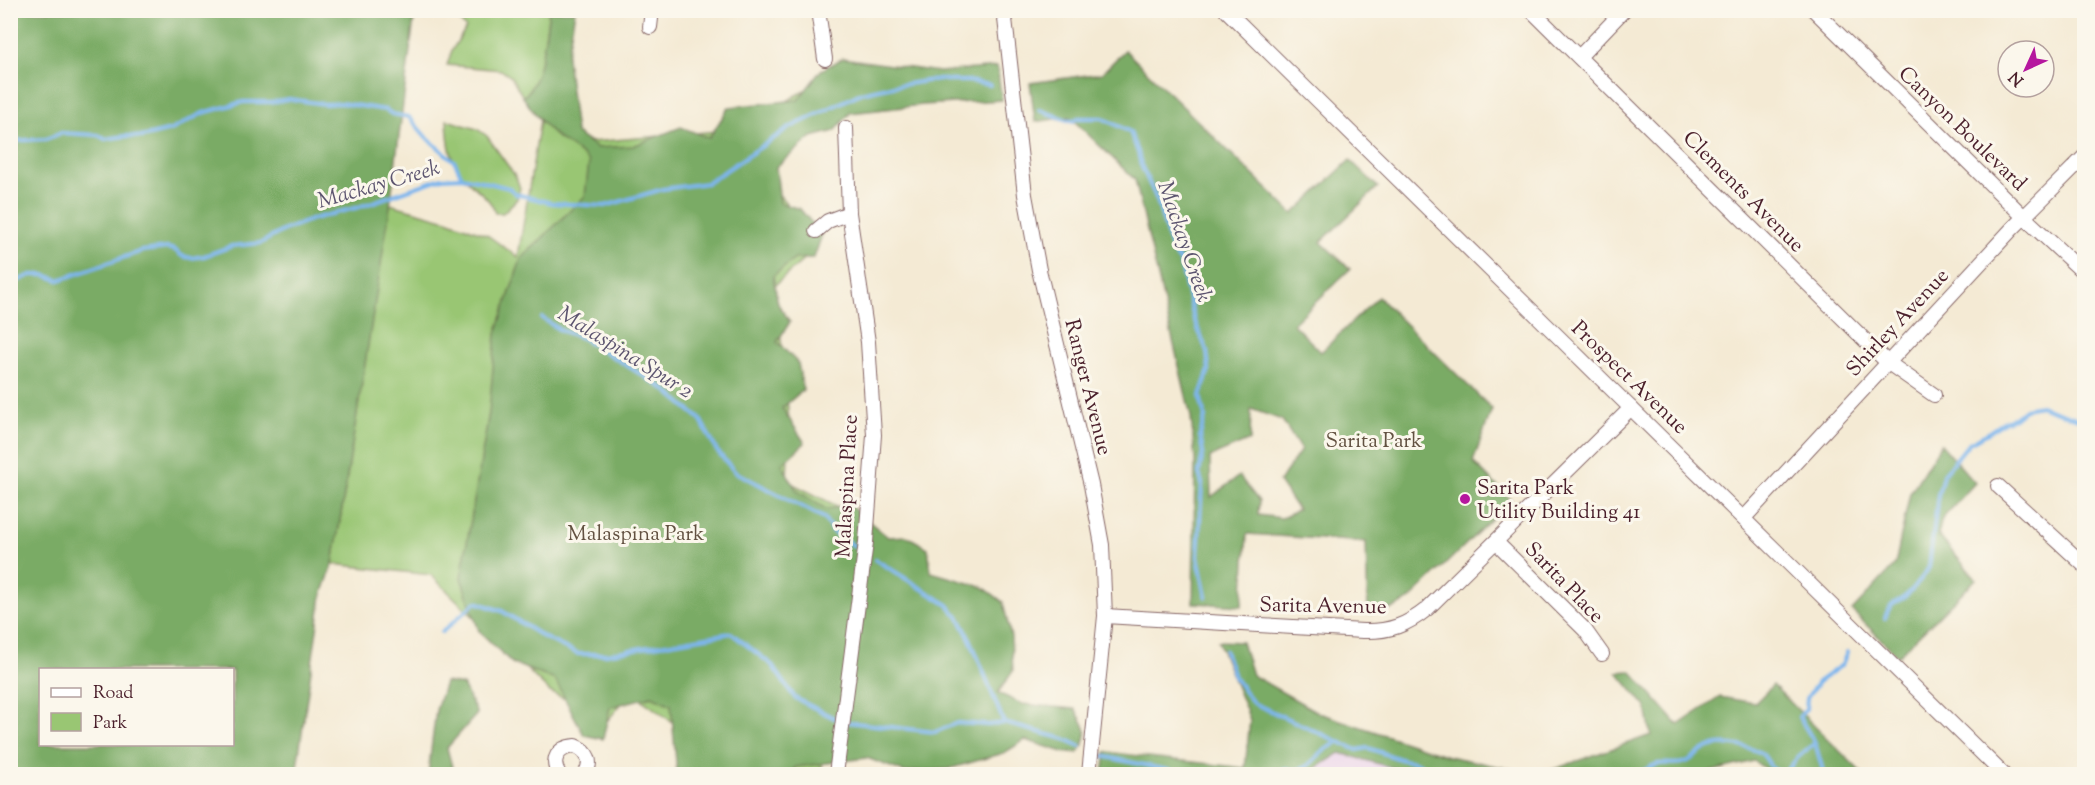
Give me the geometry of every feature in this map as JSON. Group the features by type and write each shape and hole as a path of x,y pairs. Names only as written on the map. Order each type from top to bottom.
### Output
{"street":[{"path":"650,27 652,10"},
{"path":"818,10 825,60"},
{"name":"Ranger Avenue","path":"1004,10 1025,195 1039,270 1091,485 1102,545 1106,616 1089,774"},
{"name":"Prospect Avenue","path":"1226,10 2003,774"},
{"name":"Clements Avenue","path":"1531,10 1887,362 1934,395"},
{"path":"1579,57 1624,10"},
{"name":"Canyon Boulevard","path":"1814,10 2024,217 2085,273"},
{"name":"Malaspina Place","path":"836,774 866,542 874,435 868,342 849,213 846,128"},
{"name":"Shirley Avenue","path":"1744,518 1887,362 2024,217 2085,157"},
{"path":"816,231 828,221 849,213"},
{"name":"Sarita Avenue","path":"1106,616 1363,631 1390,630 1403,626 1427,609 1631,408"},
{"path":"1998,486 2085,564"},
{"name":"Sarita Place","path":"1496,542 1585,630 1602,654"},
{"path":"559,774 555,768 557,754 562,749 575,746 586,753 589,759 590,765 585,774"}],"shaded area":[{"path":"1340,753 1415,774 1300,774 1310,772"}],"green space":[{"path":"10,11 415,11 389,214 333,564 322,595 296,774 11,774"},
{"path":"455,11 549,11 539,69 535,81 523,97 511,77 501,70 447,65 452,50 466,28 455,16"},
{"name":"Malaspina Park","path":"549,11 575,11 567,57 576,133 597,148 633,146 681,127 709,138 729,107 798,100 821,70 843,58 939,72 997,67 1002,100 850,113 835,131 812,137 776,167 780,203 800,209 822,235 814,258 795,259 773,276 778,304 790,322 777,342 798,363 803,390 782,408 805,443 782,464 797,491 826,509 850,506 888,537 907,536 928,548 931,572 983,587 1003,602 1011,637 1013,671 998,693 1022,704 1075,709 1086,731 1085,740 1078,753 1063,752 1025,740 1004,753 948,769 904,772 867,758 796,767 789,774 677,774 671,705 652,696 610,707 603,739 584,735 555,680 512,663 479,631 461,578 489,413 496,334 521,259 585,196 589,162 548,129 523,97 534,81 538,70"},
{"name":"Sarita Park","path":"1125,50 1293,214 1350,160 1378,187 1321,242 1350,269 1293,324 1321,352 1378,297 1492,409 1473,462 1511,500 1409,600 1390,610 1368,614 1366,542 1247,534 1242,606 1193,603 1195,460 1191,417 1135,180 1070,117 1035,122 1030,83 1102,73","holes":["1251,409 1282,420 1301,450 1279,482 1298,510 1282,518 1258,515 1259,501 1239,476 1211,497 1210,457 1250,440"]},
{"name":"Malaspina Park","path":"810,87 753,164 802,222 816,249 767,292 777,315 783,353 789,421 787,481 855,515 821,774 688,774 686,732 631,692 595,736 580,706 550,692 431,575 333,564 390,204 447,220 487,235 518,257 540,120 591,142 741,129","holes":["515,279 475,500 489,413"]},
{"path":"447,120 477,129 487,136 516,177 520,188 517,199 503,213 495,213 490,202 465,179 457,168 450,148"},
{"path":"1941,444 1975,483 1942,519 1938,535 1976,579 1898,656 1852,611 1895,565 1910,493"},
{"path":"1218,641 1242,642 1252,675 1319,713 1448,756 1535,774 1415,774 1340,753 1310,772 1300,774 1103,774 1106,752 1245,768 1250,720"},
{"path":"1631,671 1678,725 1720,697 1755,703 1773,685 1863,774 1772,774 1754,761 1701,774 1540,774 1651,735 1646,707 1617,672"},
{"path":"445,682 463,685 477,714 447,748 454,774 428,774 436,710"}],"waterway":[{"name":"Mackay Creek","path":"10,280 15,282 31,275 44,275 59,280 142,251 167,248 191,258 232,246 261,243 284,230 313,219 359,207 442,178 462,177 481,181 509,188 516,194 552,203 605,206 663,189 707,183 789,128 861,93 939,79 990,85"},
{"path":"10,141 46,139 61,133 98,135 105,139 126,136 142,137 171,130 203,113 243,102 271,102 289,99 325,104 341,103 386,110 392,114 409,117 426,137 455,162 462,177"},
{"name":"Mackay Creek","path":"1039,110 1073,121 1078,118 1102,118 1130,132 1141,165 1157,200 1172,251 1180,261 1194,319 1207,351 1209,370 1200,396 1205,417 1200,435 1203,453 1199,473 1202,483 1198,557 1206,597"},
{"name":"Malaspina Spur 2","path":"542,318 560,330 584,339 663,388 700,419 717,451 735,472 824,518 833,532 854,546"},
{"name":"Mackay Creek","path":"1885,618 1892,606 1908,594 1929,567 1938,495 1943,475 1969,443 2014,418 2025,409 2040,406 2084,421"},
{"name":"Malaspina Spur 2","path":"876,560 948,605 959,618 971,641 1004,723"},
{"path":"442,632 476,602 502,611 545,638 578,654 606,654 731,633 772,665 795,698 840,721"},
{"name":"Mackay Creek","path":"1225,651 1234,677 1253,703 1357,750 1368,748 1415,762 1431,774"},
{"name":"Mackay Creek","path":"1637,774 1658,764 1686,762 1705,749 1718,745 1746,747 1759,752 1776,771 1786,772 1799,756 1815,743 1799,717 1806,709 1807,698 1818,682 1842,665 1847,652"},
{"path":"847,722 935,732 957,723 988,725 1004,723 1065,739 1080,746"},
{"path":"1274,774 1306,767 1338,742"},
{"path":"1815,743 1824,774"},
{"path":"1102,756 1186,774"}],"place":[{"name":"Sarita Park Utility Building 41","path":"1465,499"}]}
